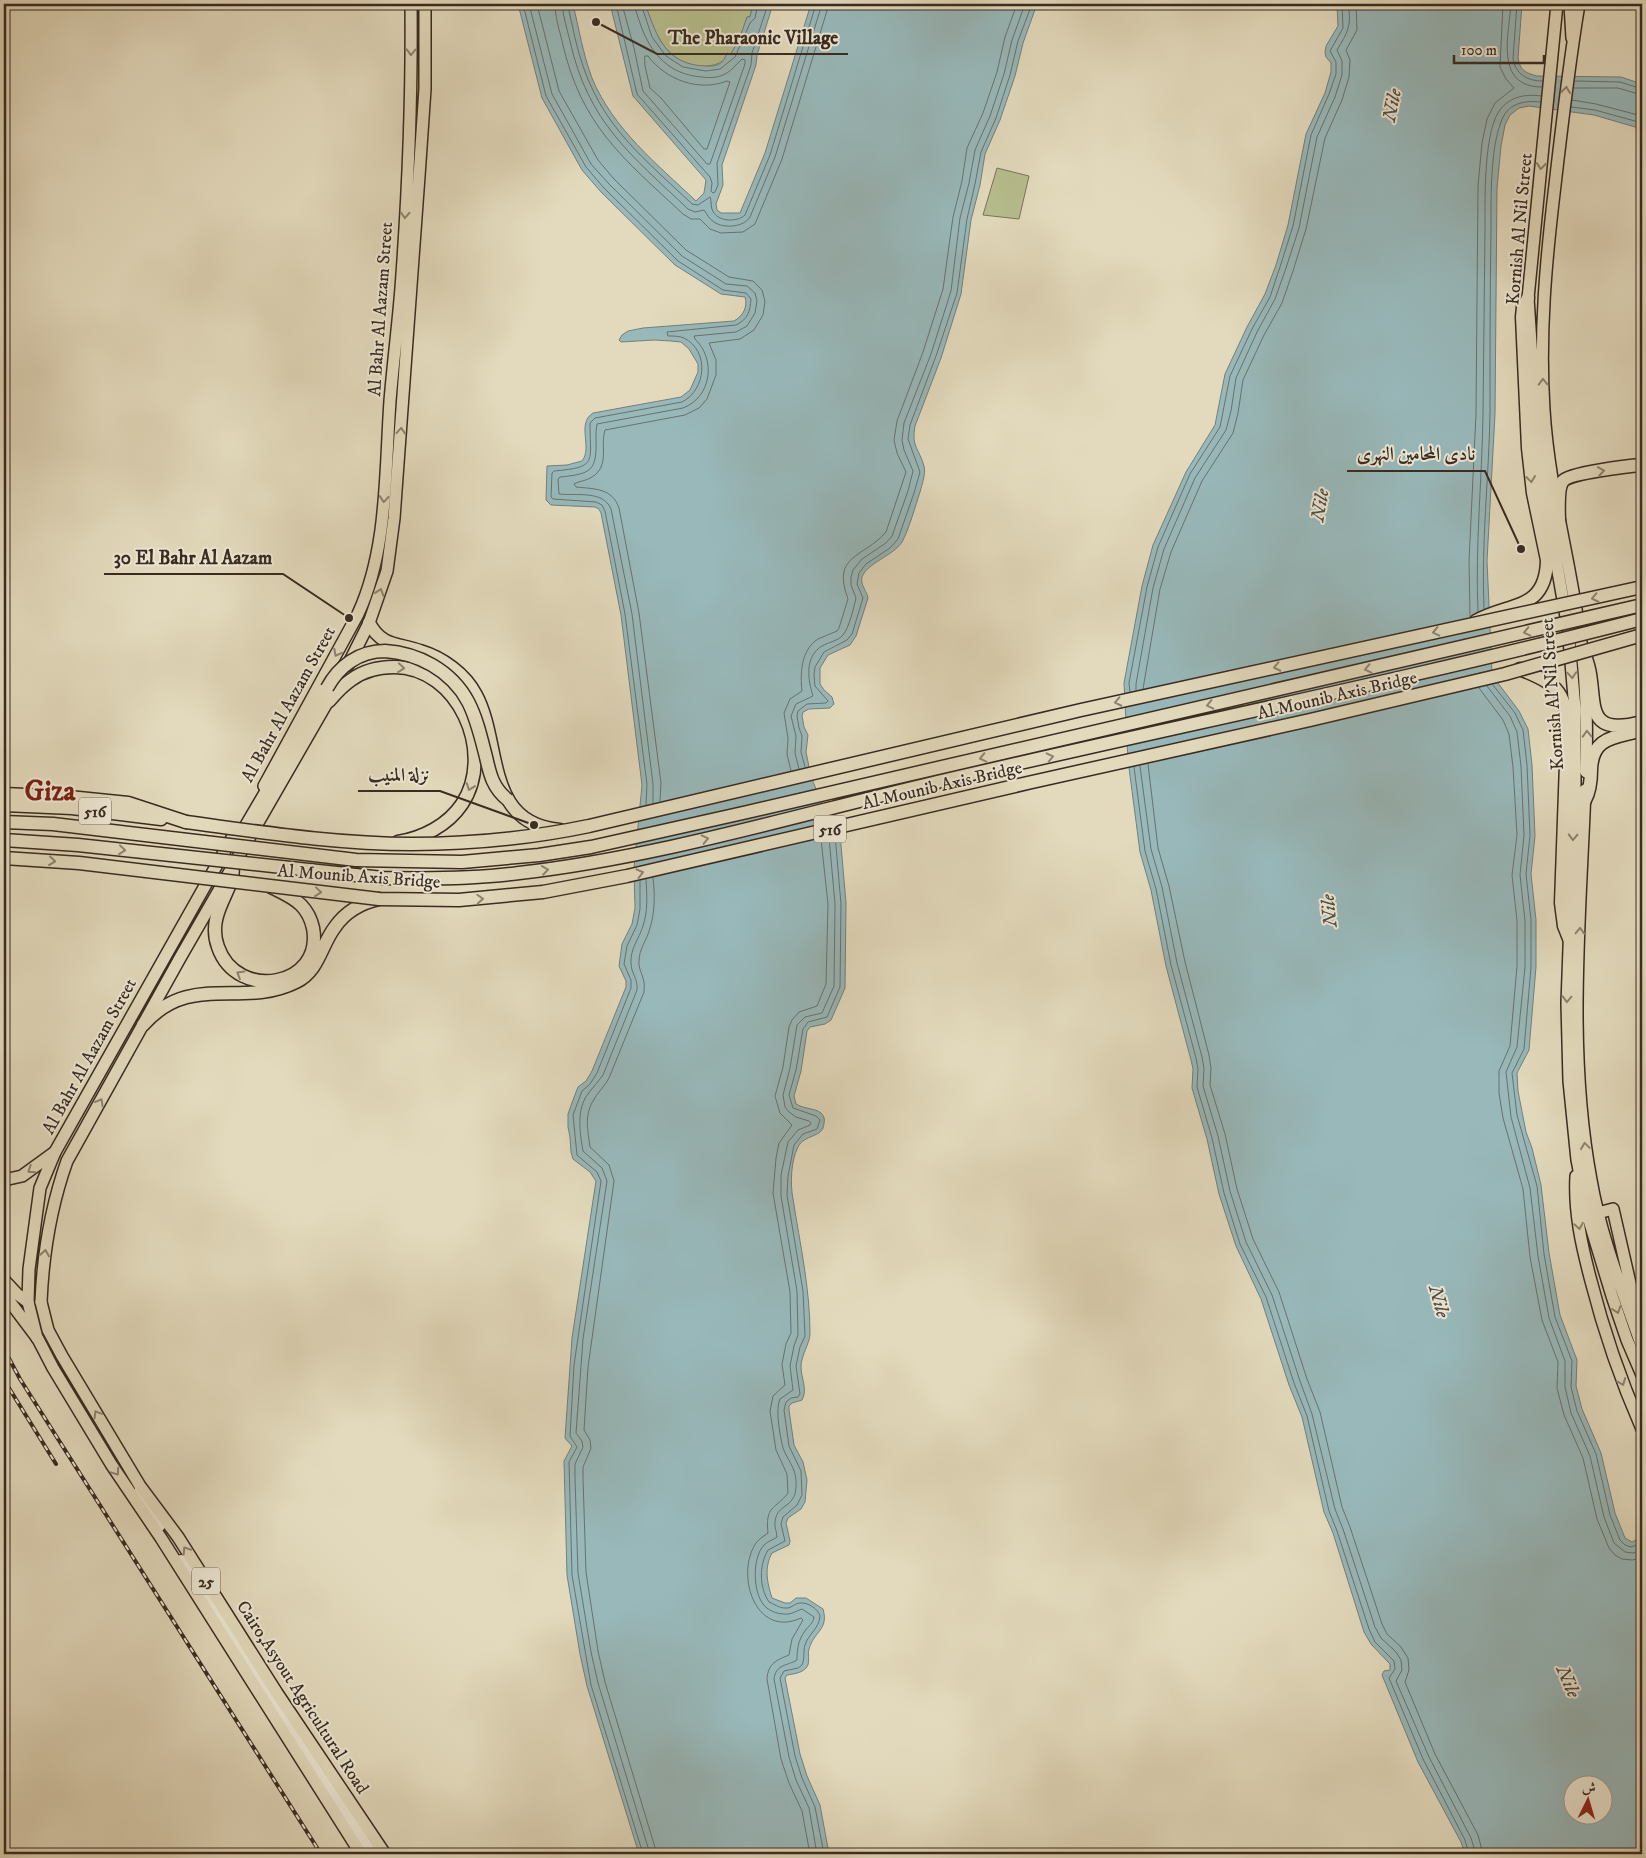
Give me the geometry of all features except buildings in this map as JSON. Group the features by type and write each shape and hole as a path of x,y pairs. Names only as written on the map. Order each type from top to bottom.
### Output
{"highway":[{"path":"1471,624 1490,614 1530,600 1545,578 1547,560 1532,487 1526,431 1522,317 1523,308 1528,298"},
{"path":"1559,524 1560,488 1562,482 1568,477 1642,465"},
{"name":"Al Mounib Axis Bridge","path":"4,805 72,808 297,837 386,844 490,841 568,830 1081,710 1642,588"},
{"name":"Al Mounib Axis Bridge","path":"4,822 53,824 356,860 453,862 539,856 591,847 744,813 1642,605"},
{"name":"Al Mounib Axis Bridge","path":"4,840 78,845 383,878 451,878 523,873 646,853 929,784 1518,650 1642,619"},
{"path":"369,623 379,637 386,642 433,656 468,682 476,695 491,738 499,782 508,800 529,821 548,828 568,830"},
{"name":"Al Mounib Axis Bridge","path":"4,858 79,864 379,899 440,900 486,898 543,892 599,882 1328,715 1520,669 1639,636"},
{"path":"227,846 237,840 242,833 328,695 339,670 358,657 374,652 390,651 423,661 439,670 457,686 471,706 479,728 491,780 498,791 508,800"},
{"path":"1583,652 1589,667 1596,717 1603,723 1611,726 1638,727"},
{"path":"328,695 362,673 385,667 409,669 434,679 455,699 462,711 472,740 474,766 473,780 468,792 454,815 444,824 416,838 386,844"},
{"path":"1520,669 1548,682 1562,698 1566,708 1567,736 1561,912 1570,942"},
{"path":"1584,800 1589,790 1592,757 1596,747 1604,741 1638,727"},
{"path":"4,794 69,797 128,803 186,822"},
{"path":"232,866 233,875 219,906 214,926 215,935 220,953 225,962 240,974 258,982 285,979 301,968 311,953 314,933 312,923 302,906 294,899 271,887"},
{"path":"143,1025 162,1007 174,1001 200,994 268,992 284,988 299,981 317,962 331,933 343,917 354,908 366,902 379,899"}],"main road":[{"name":"Al Bahr Al Aazam Street","path":"38,1339 28,1302 29,1269 40,1188 55,1152 227,846 263,787 364,602 376,558 383,505 390,402 401,288 411,86 411,4"},
{"name":"Al Bahr Al Aazam Street","path":"40,1302 42,1272 56,1195 64,1169 180,958 369,623 387,571 398,482 424,99 425,4"},
{"name":"Kornish Al Nil Street","path":"1557,4 1528,298 1540,464 1568,628 1575,709 1575,784 1567,1042 1570,1101 1577,1160 1590,1220 1642,1347"},
{"path":"1570,4 1573,42"},
{"name":"Kornish Al Nil Street","path":"1579,4 1562,121 1545,269 1542,362 1547,449 1583,652 1586,698 1587,745 1577,1031 1581,1112 1591,1181 1607,1263 1627,1340 1642,1375"},
{"path":"178,934 191,940"},
{"path":"168,951 175,952 180,958"},
{"path":"4,1180 22,1176 55,1152"},
{"path":"1577,1160 1578,1224 1584,1256 1613,1355 1642,1429"},
{"path":"50,1164 53,1167 64,1169"},
{"path":"40,1188 50,1188 56,1195"},
{"path":"1598,1213 1613,1210 1632,1292 1642,1315"},
{"path":"4,1280 17,1294 28,1302"},
{"path":"4,1294 38,1339"},
{"name":"Cairo,Asyout Agricultural Road","path":"40,1302 48,1330 140,1486 178,1537 277,1692 385,1854"},
{"name":"Cairo,Asyout Agricultural Road","path":"38,1339 53,1368 111,1464 161,1538 361,1854"},
{"path":"140,1486 140,1493 149,1510 372,1854"},
{"path":"226,1640 251,1673 367,1854"}],"green space":[{"path":"645,4 753,4 750,17 747,17 740,38 730,54 724,61 715,65 705,66 684,62 668,51 652,24"},
{"path":"997,168 1029,176 1019,219 983,215"}],"water":[{"path":"518,4 573,4 592,78 612,114 637,145 696,201 704,193 706,180 633,96 610,4 645,4 659,37 672,54 692,64 710,66 724,60 727,53 731,54 740,37 747,17 750,17 753,4 773,4 757,55 756,65 722,165 723,185 716,204 717,210 721,213 740,213 765,153 811,4 1037,4 1000,120 985,154 980,185 971,220 961,294 941,358 915,426 914,439 924,466 924,479 912,518 898,547 869,568 862,577 862,583 868,598 856,636 850,645 828,655 820,668 820,684 832,697 834,704 830,708 809,709 803,712 802,716 808,735 806,752 811,777 827,815 840,834 846,903 845,988 831,1020 825,1024 810,1027 807,1031 801,1071 794,1096 796,1104 819,1111 824,1118 821,1131 805,1140 798,1147 794,1158 791,1179 806,1283 810,1334 801,1363 804,1396 802,1400 792,1403 789,1406 789,1410 794,1445 803,1462 807,1480 805,1502 801,1509 788,1518 786,1523 790,1541 789,1545 772,1553 769,1559 767,1575 772,1598 790,1603 796,1598 806,1598 823,1609 823,1626 811,1643 807,1666 804,1670 787,1675 785,1678 800,1754 807,1776 820,1805 829,1854 639,1854 587,1686 580,1654 567,1575 564,1461 572,1446 565,1438 572,1338 596,1181 590,1172 573,1159 568,1114 578,1087 586,1081 592,1071 626,987 626,981 619,966 622,944 632,924 635,908 634,868 642,785 621,615 601,513 595,507 551,505 546,500 547,466 567,465 582,461 586,449 586,423 593,413 681,397 690,390 698,372 698,364 689,349 681,342 654,340 621,342 619,340 622,335 628,331 643,328 734,321 744,311 746,301 745,297 721,294 675,265 601,192 582,170 542,98"},
{"name":"Nile","path":"1337,4 1522,4 1518,58 1520,66 1524,71 1537,76 1621,77 1642,84 1642,129 1594,115 1529,106 1519,108 1510,115 1505,125 1497,188 1495,414 1487,561 1492,672 1519,711 1528,729 1532,765 1535,836 1531,874 1536,920 1536,967 1529,1050 1517,1073 1518,1091 1526,1132 1541,1185 1549,1253 1560,1315 1577,1360 1576,1386 1582,1409 1601,1453 1615,1513 1625,1538 1632,1542 1642,1537 1642,1854 1465,1854 1461,1842 1418,1762 1382,1675 1384,1671 1390,1670 1390,1664 1371,1644 1364,1632 1333,1533 1324,1512 1302,1417 1289,1385 1261,1299 1236,1246 1219,1194 1207,1139 1192,1088 1193,1069 1191,1060 1166,966 1151,890 1140,852 1128,760 1124,683 1142,586 1153,545 1186,472 1215,425 1225,374 1265,294 1276,265 1288,225 1306,134 1325,93 1331,72 1331,63 1326,57 1325,52 1326,46 1338,26"}],"railway":[{"path":"4,1349 20,1379 321,1854"},
{"path":"4,1380 56,1464"}],"place":[{"name":"The Pharaonic Village","path":"596,22"},
{"name":"نادى المحامين النهرى","path":"1521,549"},
{"name":"30 El Bahr Al Aazam","path":"349,618"},
{"name":"نزلة المنيب","path":"534,825"}],"district":[{"name":"Giza","path":"50,790"}]}
